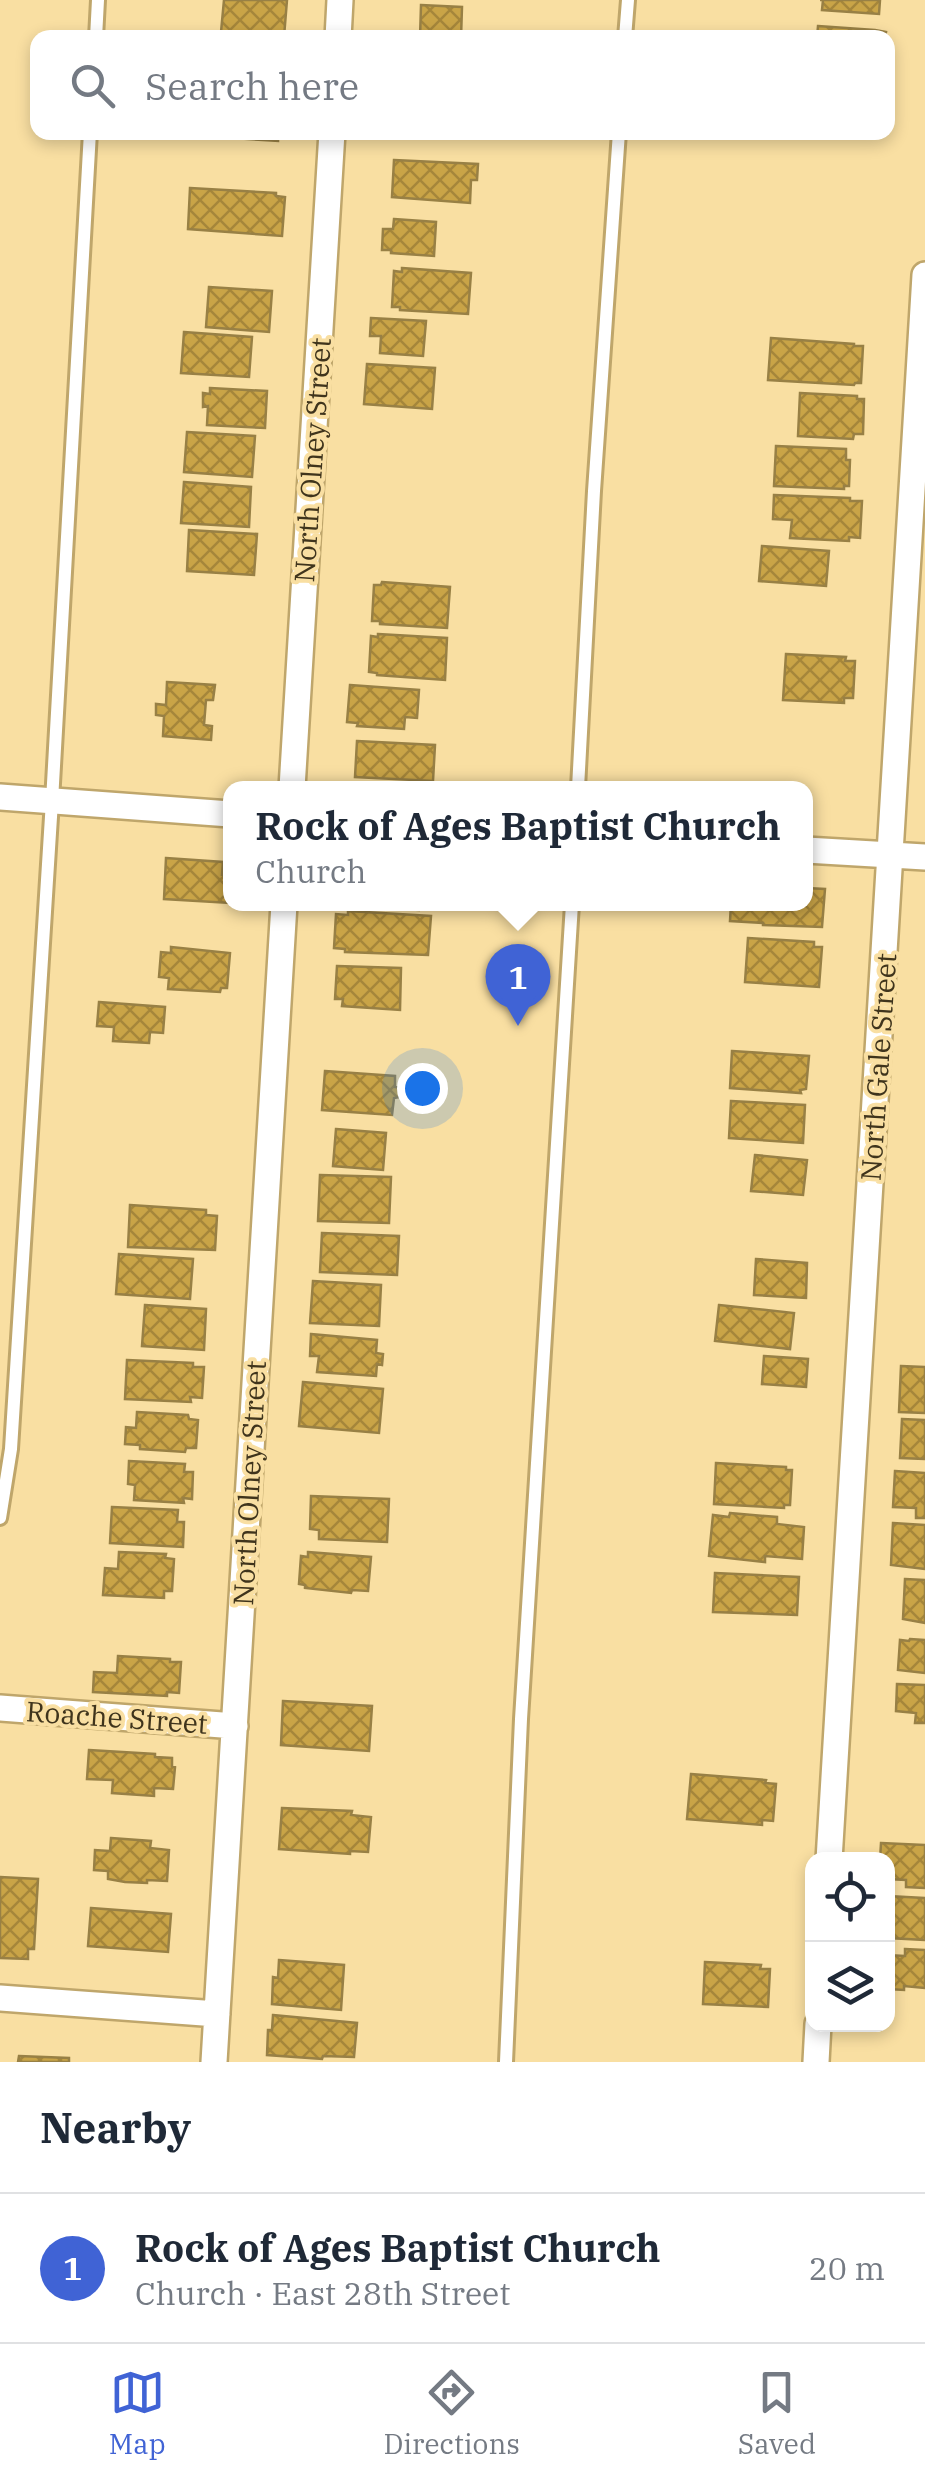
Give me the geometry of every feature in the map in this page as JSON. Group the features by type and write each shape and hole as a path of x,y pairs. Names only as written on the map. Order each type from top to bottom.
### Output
{"street":[{"path":"338,30 340,0"},
{"name":"North Olney Street","path":"292,781 332,140"},
{"name":"North Gale Street","path":"829,1852 925,275"},
{"path":"0,798 223,813"},
{"path":"813,850 925,857"},
{"name":"North Olney Street","path":"214,2062 284,911"},
{"name":"Roache Street","path":"0,1708 235,1726"},
{"path":"0,1998 217,2014"},
{"path":"816,2062 818,2032"}],"lane":[{"path":"96,30 98,0"},
{"path":"626,30 628,0"},
{"path":"0,1518 11,1449 90,140"},
{"path":"578,781 617,140"},
{"path":"506,2062 521,1719 572,911"}],"building":[{"path":"224,0 287,0 285,30 221,30"},
{"path":"823,0 880,0 879,14 822,10"},
{"path":"421,5 462,7 461,30 420,30"},
{"path":"818,26 875,30 818,30"},
{"path":"394,160 478,164 477,180 471,180 470,203 392,197"},
{"path":"190,188 276,193 285,197 282,236 188,229"},
{"path":"394,219 436,222 434,256 382,250 383,229 393,229"},
{"path":"402,268 471,273 468,314 392,307 394,271 402,272"},
{"path":"209,287 272,291 269,332 206,327"},
{"path":"371,318 426,321 423,356 380,353 381,336 370,336"},
{"path":"184,332 252,337 249,377 181,373"},
{"path":"771,338 863,346 861,383 768,380"},
{"path":"367,364 435,368 432,409 364,404"},
{"path":"210,388 267,391 265,428 207,425 208,406 203,407 203,393 210,394"},
{"path":"800,393 864,399 863,434 854,434 853,439 798,436"},
{"path":"187,432 255,436 252,477 184,472"},
{"path":"776,446 846,449 846,460 850,460 849,486 774,486"},
{"path":"184,482 251,487 249,527 181,523"},
{"path":"774,495 862,501 860,538 790,538 792,520 773,519"},
{"path":"189,530 257,534 254,575 187,571"},
{"path":"762,546 829,551 826,586 759,581"},
{"path":"382,582 450,587 447,628 372,621 374,585"},
{"path":"371,636 447,638 445,680 369,672"},
{"path":"786,654 846,657 845,661 855,661 853,698 844,698 844,703 783,700"},
{"path":"167,682 215,685 213,700 206,700 204,725 212,726 211,740 163,736 164,716 156,715 156,704 166,705"},
{"path":"350,685 419,690 417,718 405,717 404,729 347,722"},
{"path":"357,741 435,745 433,781 355,777"},
{"path":"166,858 223,862 223,903 164,899"},
{"path":"813,888 825,889 822,927 730,921 731,911 813,911"},
{"path":"348,911 431,916 428,955 345,952 334,948 336,914 348,915"},
{"path":"748,938 814,942 814,947 822,947 819,987 745,982"},
{"path":"171,947 230,953 227,988 220,992 168,989 169,978 159,977 161,952 171,953"},
{"path":"337,966 401,968 400,1010 342,1006 343,999 335,999"},
{"path":"99,1002 165,1007 163,1033 150,1032 149,1043 113,1041 114,1027 97,1026"},
{"path":"732,1051 809,1056 806,1089 801,1093 730,1088"},
{"path":"325,1071 395,1076 395,1087 401,1088 400,1097 394,1098 392,1115 322,1110"},
{"path":"731,1101 805,1105 803,1143 729,1138"},
{"path":"336,1129 386,1133 383,1170 333,1166"},
{"path":"755,1155 807,1160 803,1195 751,1191"},
{"path":"320,1175 391,1177 389,1223 318,1221"},
{"path":"130,1205 206,1210 206,1215 217,1216 215,1250 128,1247"},
{"path":"322,1233 399,1236 397,1275 320,1272"},
{"path":"119,1254 193,1259 190,1299 116,1294"},
{"path":"756,1259 807,1263 806,1298 754,1295"},
{"path":"313,1281 381,1285 379,1326 310,1323"},
{"path":"145,1305 206,1309 204,1350 142,1346"},
{"path":"719,1305 794,1313 790,1349 715,1341"},
{"path":"311,1334 377,1340 376,1353 383,1354 382,1365 377,1364 376,1376 317,1372 319,1356 310,1356"},
{"path":"764,1356 808,1359 806,1387 762,1384"},
{"path":"127,1360 204,1367 202,1398 190,1397 191,1402 125,1399"},
{"path":"901,1366 925,1367 925,1413 899,1412"},
{"path":"303,1382 383,1389 379,1433 299,1426"},
{"path":"137,1412 188,1415 189,1419 198,1420 196,1448 186,1448 185,1452 125,1444 126,1427 136,1428"},
{"path":"902,1419 925,1420 925,1459 900,1458"},
{"path":"129,1461 185,1464 184,1472 193,1472 192,1499 183,1498 184,1503 134,1500 135,1485 128,1484"},
{"path":"716,1463 792,1470 790,1505 784,1508 714,1504"},
{"path":"895,1471 925,1473 925,1518 916,1518 916,1508 893,1507"},
{"path":"311,1496 389,1499 387,1542 319,1539 319,1530 310,1529"},
{"path":"112,1507 178,1510 177,1522 184,1522 183,1547 110,1543"},
{"path":"730,1513 777,1517 777,1524 804,1527 802,1559 765,1556 765,1562 709,1556 713,1515 729,1517"},
{"path":"893,1523 925,1525 925,1569 891,1565"},
{"path":"119,1552 166,1554 165,1558 174,1559 172,1591 164,1591 164,1598 103,1595 105,1568 118,1569"},
{"path":"308,1552 371,1557 368,1591 305,1588 299,1584 301,1556 308,1557"},
{"path":"715,1573 799,1577 797,1615 713,1612"},
{"path":"905,1579 925,1580 925,1623 903,1619"},
{"path":"900,1640 925,1640 925,1673 898,1670"},
{"path":"118,1656 181,1662 179,1693 167,1692 167,1696 93,1692 94,1672 117,1673"},
{"path":"897,1684 925,1685 925,1723 915,1723 916,1713 896,1711"},
{"path":"283,1701 372,1706 369,1751 281,1745"},
{"path":"89,1750 172,1758 173,1789 154,1788 154,1796 112,1793 113,1780 87,1779"},
{"path":"691,1774 776,1784 773,1821 762,1820 762,1825 687,1819"},
{"path":"282,1808 352,1811 351,1815 371,1817 368,1852 279,1849"},
{"path":"111,1838 151,1841 150,1848 169,1850 167,1881 125,1882 108,1879 108,1871 94,1870 95,1850 110,1851"},
{"path":"881,1843 925,1845 925,1888 906,1887 906,1880 895,1879 895,1852 880,1852"},
{"path":"0,1877 38,1879 34,1949 28,1949 28,1959 0,1958"},
{"path":"895,1896 925,1898 925,1940 895,1938"},
{"path":"91,1908 171,1914 168,1952 88,1946"},
{"path":"905,1949 925,1950 925,1988 904,1986 904,1990 895,1989 895,1955 905,1956"},
{"path":"279,1960 344,1965 341,2010 272,2004 273,1977 278,1978"},
{"path":"705,1962 761,1965 760,1969 770,1969 768,2007 703,2004"},
{"path":"273,2015 357,2023 354,2057 267,2055"},
{"path":"19,2056 69,2058 69,2062 18,2062"}],"place":[{"name":"Rock of Ages Baptist Church","path":"518,1026"}]}
